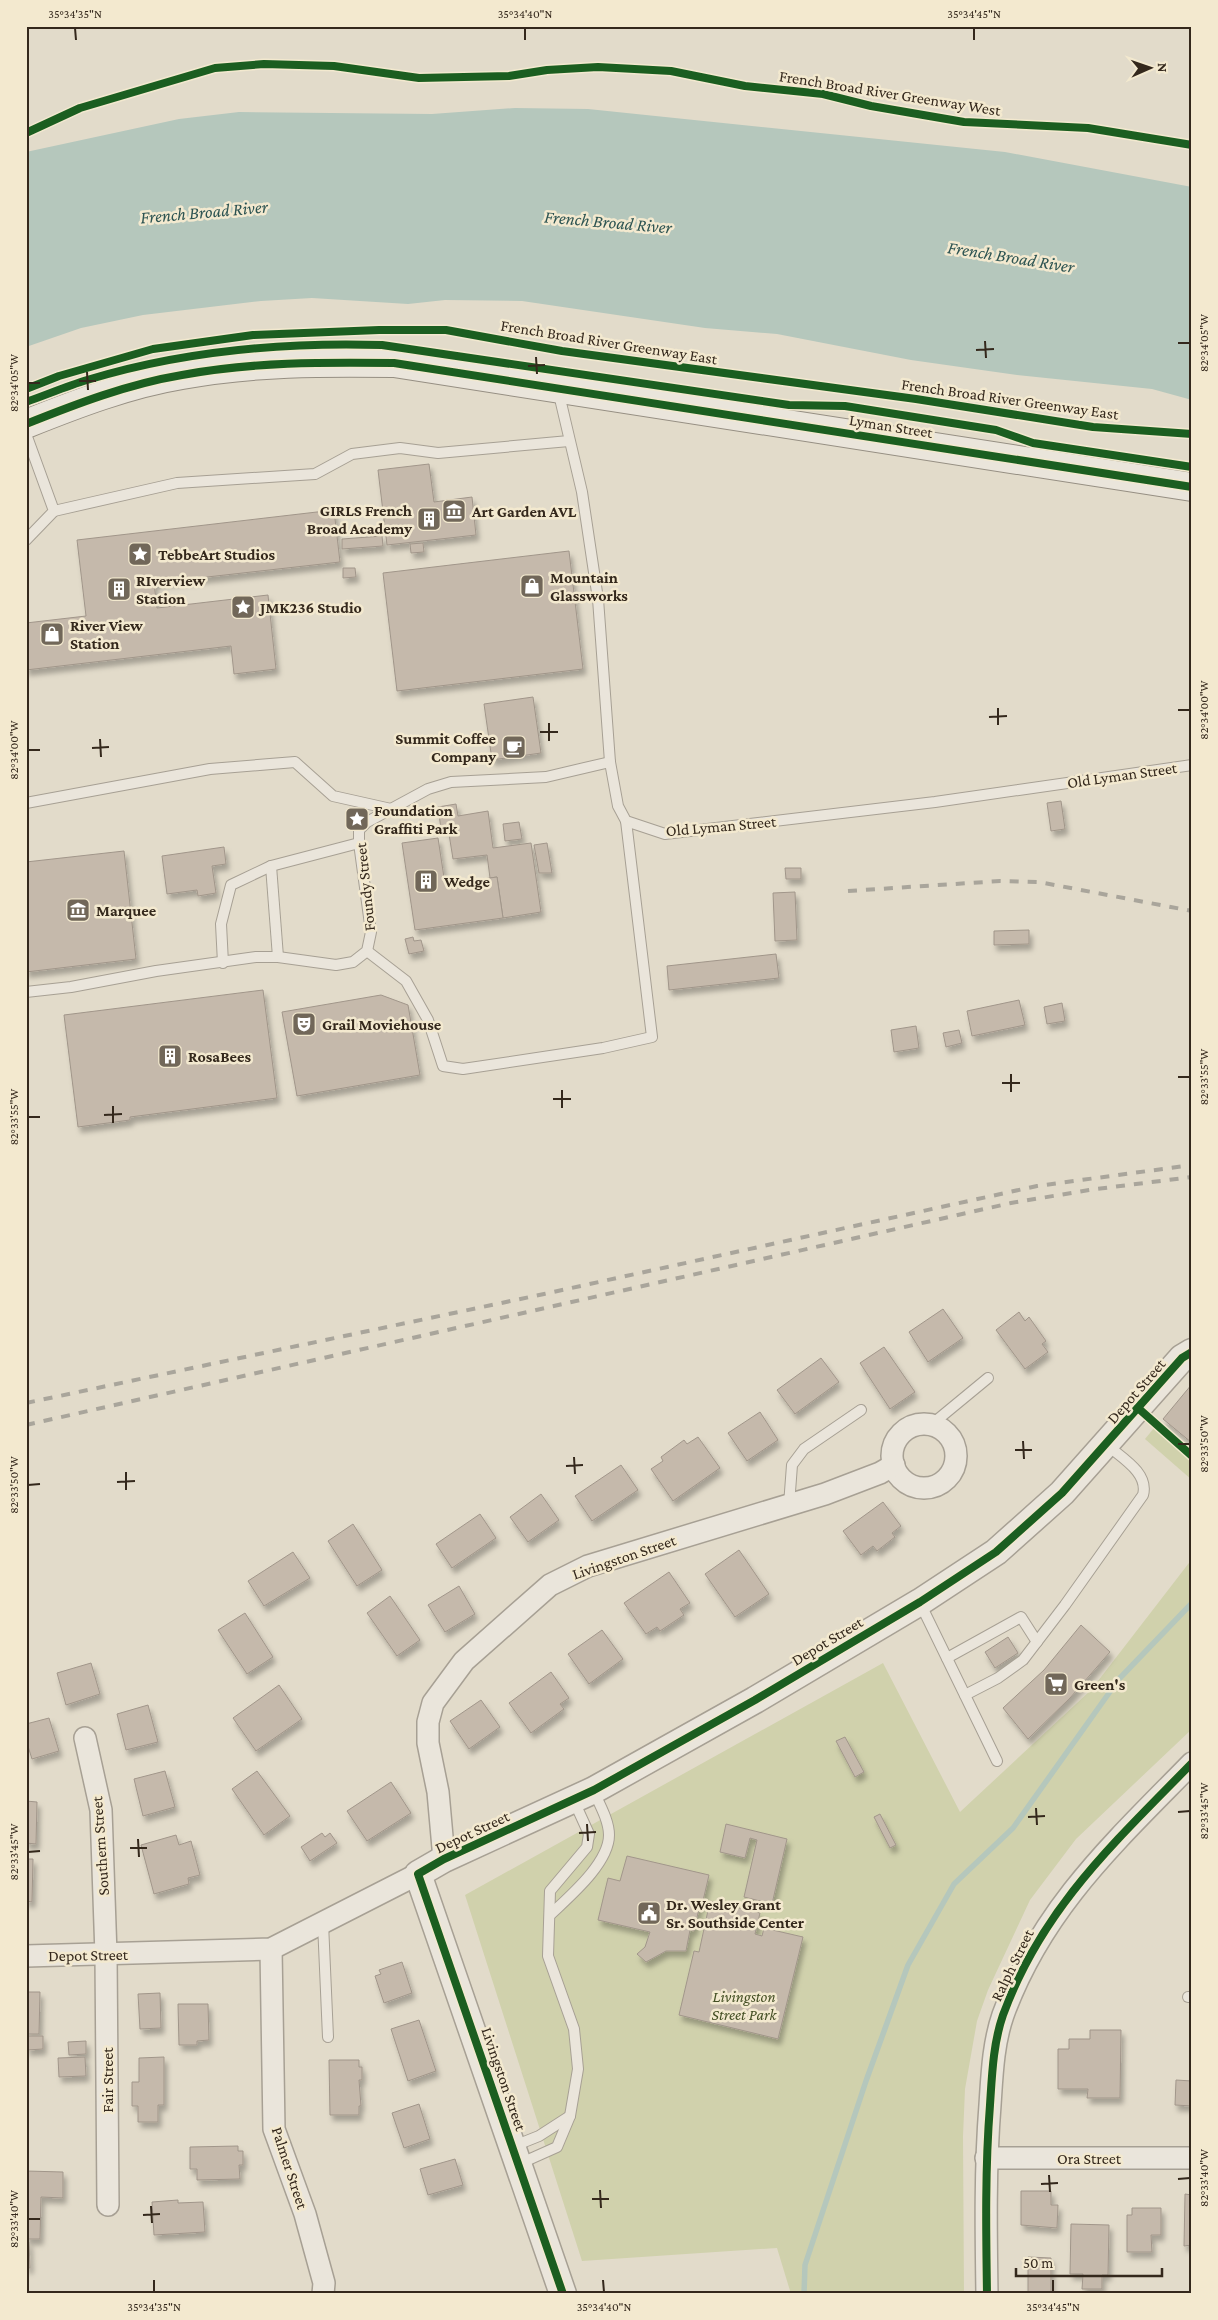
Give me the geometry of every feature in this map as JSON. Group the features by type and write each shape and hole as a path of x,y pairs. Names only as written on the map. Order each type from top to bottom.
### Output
{"main road":[{"name":"Lyman Street","path":"26,424 70,406 126,388 181,375 234,367 293,362 394,363 1192,487"}],"street":[{"name":"Depot Street","path":"26,1956 271,1949 444,1860 584,1795 754,1700 920,1602 996,1552 1045,1510 1107,1445 1182,1358 1192,1352"},
{"path":"916,1425 931,1425 944,1431 953,1442 956,1456 953,1470 944,1482 931,1488 917,1488 904,1482 894,1466 891,1457 894,1442 903,1431 916,1425"},
{"name":"Livingston Street","path":"444,1860 438,1792 428,1743 428,1722 433,1703 464,1661 550,1585 588,1566 789,1504 880,1473 894,1466"},
{"name":"Southern Street","path":"85,1738 102,1810 106,1954"},
{"name":"Ralph Street","path":"987,2294 986,2158 993,2061 1003,2016 1024,1968 1049,1922 1070,1893 1099,1858 1192,1763"},
{"name":"Livingston Street","path":"418,1874 563,2294"},
{"name":"Palmer Street","path":"271,1949 274,2130 305,2214 324,2284 323,2294"},
{"name":"Fair Street","path":"106,1954 108,2205"},
{"name":"Ora Street","path":"986,2158 1192,2158"}],"lane":[{"path":"367,951 406,981 428,1020 443,1066 463,1070 603,1048 652,1038 626,821 618,806 610,762 598,600 582,492 558,390"},
{"path":"26,434 54,511"},
{"path":"26,540 54,511 177,482 315,474 352,454 400,448 438,453 569,441"},
{"path":"26,803 210,769 295,762 333,796 391,809"},
{"name":"Foundy Street","path":"26,992 72,987 156,971 256,957 278,957 336,965 353,962 367,951 371,932 359,843 359,830 367,822 428,789 451,782 546,777 610,762"},
{"name":"Old Lyman Street","path":"626,821 665,834 935,802 1192,765"},
{"path":"223,963 221,924 231,885 271,866 359,843"},
{"path":"271,866 278,957"},
{"path":"931,1425 988,1378"},
{"path":"789,1504 792,1465 804,1449 861,1410"},
{"path":"965,1695 1010,1670 1023,1660 1143,1495 1145,1487 1141,1475 1107,1445"},
{"path":"920,1602 997,1761"},
{"path":"947,1658 1021,1617 1037,1642"},
{"path":"551,1914 574,1892 605,1853 609,1835 605,1817 584,1795"},
{"path":"515,2156 557,2147 570,2116 578,2069 574,2029 548,1956 547,1933 551,1914 550,1891 586,1847 589,1834 584,1795"},
{"path":"323,1923 328,2037"},
{"path":"515,2156 539,2136 570,2116"}],"green space":[{"path":"1159,1422 1192,1451 1192,1480 1145,1439"},
{"name":"Livingston Street Park","path":"1192,1559 1192,1729 1076,1839 1030,1900 988,1990 977,2021 965,2089 963,2136 964,2294 791,2294 777,2248 582,2261 465,1895 883,1663 960,1812 1091,1690"}],"water":[{"name":"French Broad River","path":"515,108 588,109 1005,152 1192,187 1192,400 1152,389 1017,375 911,360 777,334 705,328 522,301 445,300 408,304 312,298 261,301 143,315 81,328 26,347 26,152 179,119 239,112 432,114"}],"building":[{"name":"GIRLS French Broad Academy","path":"429,464 434,502 472,497 476,535 387,545 378,470"},
{"name":"RIverview Station","path":"334,510 340,562 154,583 157,608 268,595 276,669 234,674 231,646 26,670 26,623 86,616 77,540"},
{"path":"382,536 383,546 342,549 342,539"},
{"path":"423,543 424,552 411,553 410,544"},
{"path":"569,551 583,669 397,691 383,573"},
{"path":"343,568 355,568 356,577 343,578"},
{"path":"533,697 541,753 492,760 484,704"},
{"path":"1061,801 1065,829 1051,831 1047,803"},
{"path":"456,804 458,816 488,811 493,848 531,843 541,912 503,918 497,877 490,878 487,855 453,859 448,828 441,829 438,807"},
{"path":"519,822 522,839 505,841 503,824"},
{"name":"Wedge","path":"438,838 445,884 497,877 503,918 415,930 402,843"},
{"path":"547,843 552,873 539,873 534,845"},
{"path":"224,847 226,864 212,866 216,893 198,896 197,890 167,894 162,856"},
{"name":"Marquee","path":"124,851 136,959 26,972 26,862"},
{"path":"785,868 801,868 801,879 786,879"},
{"path":"795,892 797,940 775,941 773,893"},
{"path":"1029,930 1029,944 994,945 994,931"},
{"path":"413,937 414,941 421,940 424,951 409,954 405,939"},
{"path":"776,954 779,978 669,990 667,966"},
{"name":"RosaBees","path":"263,990 277,1098 130,1117 130,1120 78,1127 64,1015"},
{"path":"381,995 408,1005 420,1075 297,1096 282,1012"},
{"path":"1019,1000 1025,1025 972,1036 967,1011"},
{"path":"1062,1003 1065,1021 1047,1024 1044,1007"},
{"path":"916,1026 919,1048 894,1052 891,1030"},
{"path":"959,1030 962,1043 946,1047 943,1033"},
{"path":"943,1309 963,1338 928,1362 909,1332"},
{"path":"1019,1312 1025,1321 1029,1317 1046,1341 1042,1344 1048,1352 1025,1369 996,1330"},
{"path":"884,1347 915,1392 890,1409 860,1363"},
{"path":"821,1358 839,1382 795,1414 777,1390"},
{"path":"1192,1384 1192,1443 1163,1419"},
{"path":"760,1412 778,1440 747,1461 728,1433"},
{"path":"698,1437 720,1468 673,1501 651,1469 663,1461 661,1457 684,1440 687,1444"},
{"path":"621,1465 638,1490 592,1521 575,1496"},
{"path":"541,1494 559,1520 528,1542 510,1517"},
{"path":"883,1502 901,1526 892,1533 895,1537 877,1551 873,1546 861,1555 843,1531"},
{"path":"480,1514 496,1538 452,1568 436,1544"},
{"path":"353,1524 382,1570 357,1586 328,1541"},
{"path":"739,1550 769,1594 735,1617 705,1574"},
{"path":"293,1552 310,1578 264,1606 248,1581"},
{"path":"669,1572 690,1603 680,1609 684,1615 660,1631 657,1627 646,1634 624,1603"},
{"path":"459,1586 475,1614 445,1632 428,1605"},
{"path":"390,1596 420,1640 397,1656 367,1613"},
{"path":"245,1613 273,1657 247,1674 218,1630"},
{"name":"Green's","path":"1081,1625 1110,1652 1070,1698 1028,1739 1003,1708 1044,1670"},
{"path":"602,1630 623,1659 589,1684 568,1654"},
{"path":"1008,1637 1018,1653 995,1668 985,1652"},
{"path":"91,1663 100,1694 66,1705 57,1673"},
{"path":"551,1672 569,1698 560,1704 564,1709 531,1733 509,1703"},
{"path":"279,1685 302,1719 256,1751 233,1718"},
{"path":"481,1700 500,1727 469,1749 450,1721"},
{"path":"148,1705 158,1742 126,1750 117,1714"},
{"path":"49,1718 59,1751 32,1759 26,1740 26,1724"},
{"path":"845,1737 864,1772 855,1777 836,1741"},
{"path":"165,1771 175,1807 143,1816 134,1779"},
{"path":"257,1771 290,1816 264,1835 232,1789"},
{"path":"391,1782 411,1813 367,1841 347,1811"},
{"path":"26,1801 37,1802 36,1844 26,1843"},
{"path":"880,1814 896,1845 890,1848 874,1817"},
{"path":"726,1824 787,1839 772,1904 744,1897 757,1840 750,1838 745,1858 720,1852"},
{"path":"322,1833 325,1837 330,1833 337,1843 310,1861 301,1847"},
{"path":"176,1835 179,1845 191,1841 200,1875 188,1878 189,1884 154,1894 141,1845"},
{"name":"Dr. Wesley Grant Sr. Southside Center","path":"627,1856 709,1875 694,1931 690,1930 686,1951 666,1951 646,1962 637,1954 645,1947 650,1932 598,1920 608,1878 620,1881"},
{"path":"26,1859 33,1859 32,1902 26,1901"},
{"path":"710,1901 760,1913 755,1934 762,1936 764,1928 803,1937 778,2039 679,2015 694,1951 699,1952"},
{"path":"402,1962 412,1993 384,2003 375,1976 381,1974 379,1970"},
{"path":"26,1992 40,1992 39,2034 26,2034"},
{"path":"160,1993 161,2028 140,2029 138,1994"},
{"path":"178,2004 208,2004 209,2040 197,2041 197,2045 179,2045"},
{"path":"419,2020 436,2071 408,2081 391,2029"},
{"path":"1090,2030 1121,2030 1120,2098 1087,2098 1088,2089 1058,2089 1058,2049 1069,2049 1069,2039 1090,2039"},
{"path":"27,2036 43,2036 43,2049 27,2050"},
{"path":"86,2041 86,2054 69,2055 68,2042"},
{"path":"85,2057 86,2076 59,2077 58,2058"},
{"path":"164,2057 164,2105 158,2105 158,2122 138,2122 138,2106 132,2106 132,2082 139,2082 139,2058"},
{"path":"329,2060 359,2060 359,2067 362,2067 362,2080 359,2080 361,2106 359,2106 359,2115 330,2115"},
{"path":"1176,2080 1192,2081 1192,2106 1175,2105"},
{"path":"419,2104 430,2139 404,2148 392,2113"},
{"path":"238,2146 238,2151 243,2151 243,2165 239,2165 240,2179 197,2180 197,2169 190,2169 190,2147"},
{"path":"455,2159 463,2185 428,2195 420,2169"},
{"path":"26,2171 63,2172 63,2198 41,2197 40,2239 26,2239"},
{"path":"1021,2191 1051,2191 1051,2205 1058,2205 1057,2228 1021,2225"},
{"path":"1185,2194 1192,2195 1192,2245 1184,2246"},
{"path":"178,2200 178,2203 203,2202 205,2232 154,2235 152,2202"},
{"path":"1132,2208 1161,2208 1161,2235 1151,2235 1152,2252 1127,2252 1127,2215 1132,2215"},
{"path":"1071,2224 1109,2225 1108,2275 1102,2275 1102,2289 1082,2289 1083,2274 1070,2274"},
{"path":"26,2242 29,2242 30,2268 26,2268"},
{"path":"1028,2257 1051,2258 1051,2294 1028,2294"}],"waterway":[{"path":"804,2294 805,2265 866,2081 908,1965 954,1884 1013,1828 1119,1679 1192,1603"}],"railway":[{"path":"848,891 1000,881 1039,882 1192,911"},
{"path":"26,1403 544,1294 1037,1186 1192,1165"},
{"path":"26,1425 1011,1203 1089,1190 1192,1177"}],"cycle path":[{"name":"French Broad River Greenway West","path":"26,133 80,108 215,68 264,64 334,66 419,78 509,76 547,70 598,67 671,71 745,86 823,94 871,106 964,122 1088,128 1192,145"},
{"name":"French Broad River Greenway East","path":"26,389 59,376 153,349 253,335 379,330 446,330 562,351 916,399 1093,427 1192,434"},
{"path":"26,402 79,382 123,370 196,355 270,347 345,344 382,345 789,405 845,406 996,430 1033,443 1192,467"},
{"path":"26,424 122,389 182,375 261,365 394,363 1192,487"},
{"path":"563,2294 418,1874 444,1859 594,1790 755,1700 920,1602 996,1552 1062,1493 1182,1358 1192,1352"},
{"path":"1138,1408 1192,1456"},
{"path":"987,2294 986,2200 988,2129 997,2037 1003,2015 1019,1977 1038,1942 1083,1878 1192,1763"}],"place":[{"name":"Art Garden AVL","path":"454,511"},
{"name":"GIRLS French Broad Academy","path":"429,519"},
{"name":"TebbeArt Studios","path":"140,554"},
{"name":"Mountain Glassworks","path":"532,586"},
{"name":"RIverview Station","path":"119,589"},
{"name":"JMK236 Studio","path":"243,607"},
{"name":"River View Station","path":"52,634"},
{"name":"Summit Coffee Company","path":"514,747"},
{"name":"Foundation Graffiti Park","path":"357,819"},
{"name":"Wedge","path":"426,881"},
{"name":"Marquee","path":"78,910"},
{"name":"Grail Moviehouse","path":"304,1024"},
{"name":"RosaBees","path":"170,1056"},
{"name":"Green's","path":"1056,1684"},
{"name":"Dr. Wesley Grant Sr. Southside Center","path":"649,1913"}]}
